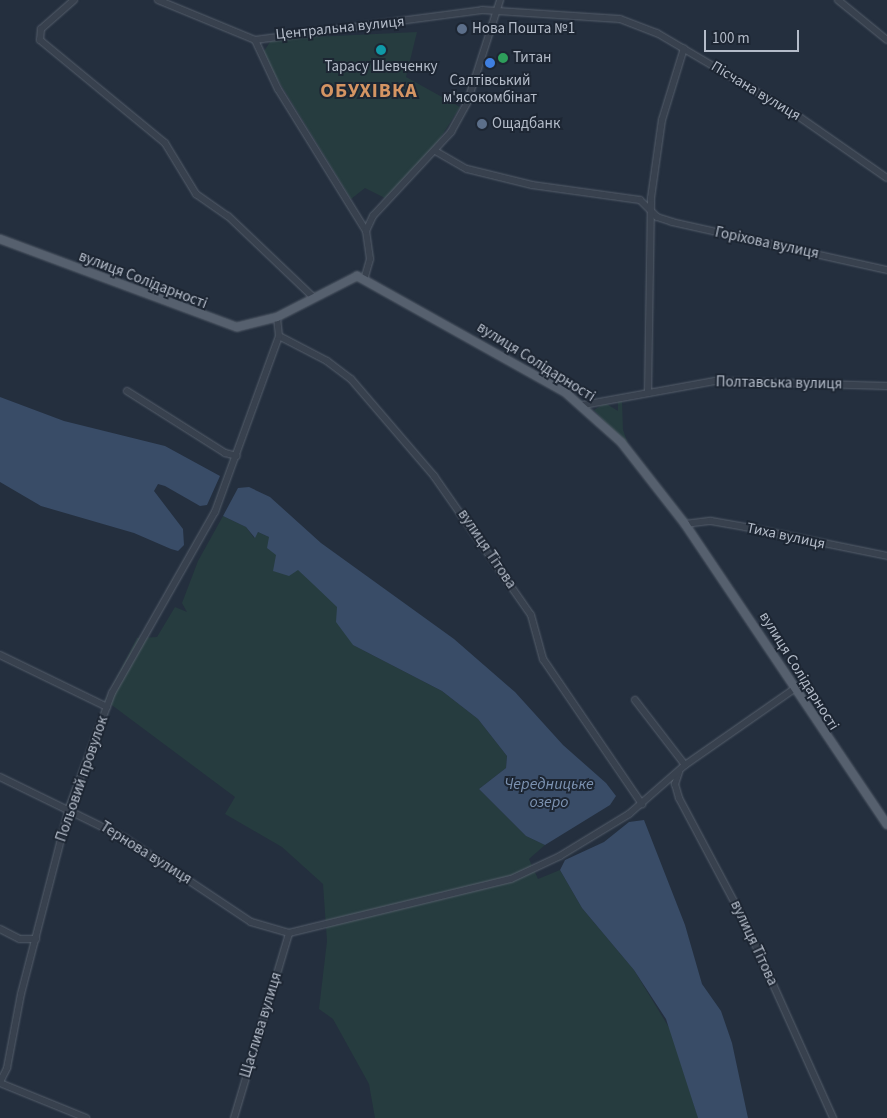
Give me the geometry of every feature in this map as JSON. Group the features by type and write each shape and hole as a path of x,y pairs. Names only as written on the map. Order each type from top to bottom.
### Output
{"main road":[{"name":"вулиця Солідарності","path":"0,239 220,323 248,326 277,317 357,276 502,353 583,405 621,442 685,524 887,825"}],"street":[{"path":"74,0 41,29 40,40 158,137 177,156 196,194 228,216 313,297"},
{"path":"158,0 256,40"},
{"path":"366,231 373,216 437,152 467,103 500,0"},
{"path":"838,0 887,40"},
{"name":"Центральна вулиця","path":"364,280 370,267 366,231 278,89 256,40 482,10 497,12"},
{"name":"Пісчана вулиця","path":"497,12 598,15 633,23 684,48 798,116 887,178"},
{"path":"648,393 651,210 662,120 684,48"},
{"name":"Горіхова вулиця","path":"437,152 468,169 532,185 640,200 651,210 672,222 887,270"},
{"path":"277,317 279,336"},
{"name":"Польовий провулок","path":"0,1082 7,1068 36,939 69,808 108,707 215,512 237,456 279,336"},
{"name":"вулиця Тітова","path":"279,336 327,361 351,379 434,476 532,615 543,659 642,804"},
{"name":"Полтавська вулиця","path":"583,405 715,381 887,386"},
{"path":"128,391 225,453 237,456"},
{"name":"Тиха вулиця","path":"685,524 737,525 887,556"},
{"path":"0,655 108,707"},
{"path":"289,933 511,879 560,856 642,804 685,765 794,689"},
{"path":"636,700 685,765"},
{"name":"вулиця Тітова","path":"679,771 675,784 679,798 745,922 833,1118"},
{"name":"Тернова вулиця","path":"0,777 69,808 125,838 251,922 289,933"},
{"path":"0,929 20,939 36,939"},
{"name":"Щаслива вулиця","path":"234,1118 289,933"},
{"path":"0,1082 86,1118"}],"green space":[{"path":"417,32 406,77 460,107 434,148 404,182 385,198 365,188 351,199 262,54 272,39"},
{"path":"622,400 623,430 630,449 594,410 605,403 618,411 618,401"},
{"path":"223,516 246,527 254,538 258,532 269,537 338,607 353,645 442,691 478,719 507,756 506,768 479,789 526,836 545,845 529,859 538,879 560,870 582,908 634,970 676,1039 698,1118 375,1118 369,1084 333,1019 319,1009 327,941 323,884 282,847 225,814 235,797 105,700 137,638 157,637 175,607 187,612 182,603 198,561"}],"water":[{"path":"0,397 64,421 165,446 220,476 207,505 200,506 158,484 154,491 183,529 184,545 178,551 134,533 41,506 0,482"},
{"name":"Чередницьке озеро","path":"249,487 270,497 321,543 454,639 515,692 563,745 606,783 616,796 610,805 545,845 526,836 479,789 506,768 507,756 478,719 442,691 353,645 336,622 337,607 298,570 289,576 273,571 276,555 267,548 269,537 258,532 255,538 246,527 223,516 238,488"},
{"name":"Чередницьке озеро","path":"644,820 685,925 702,984 721,1011 732,1043 748,1118 698,1118 666,1019 634,970 582,908 560,870 565,860 604,842 629,822"}],"place":[{"name":"Нова Пошта №1","path":"462,29"},
{"name":"Тарасу Шевченку","path":"381,50"},
{"name":"Титан","path":"503,58"},
{"name":"Салтівський м'ясокомбінат","path":"490,63"},
{"name":"Ощадбанк","path":"482,124"}],"district":[{"name":"ОБУХІВКА","path":"369,91"}]}
